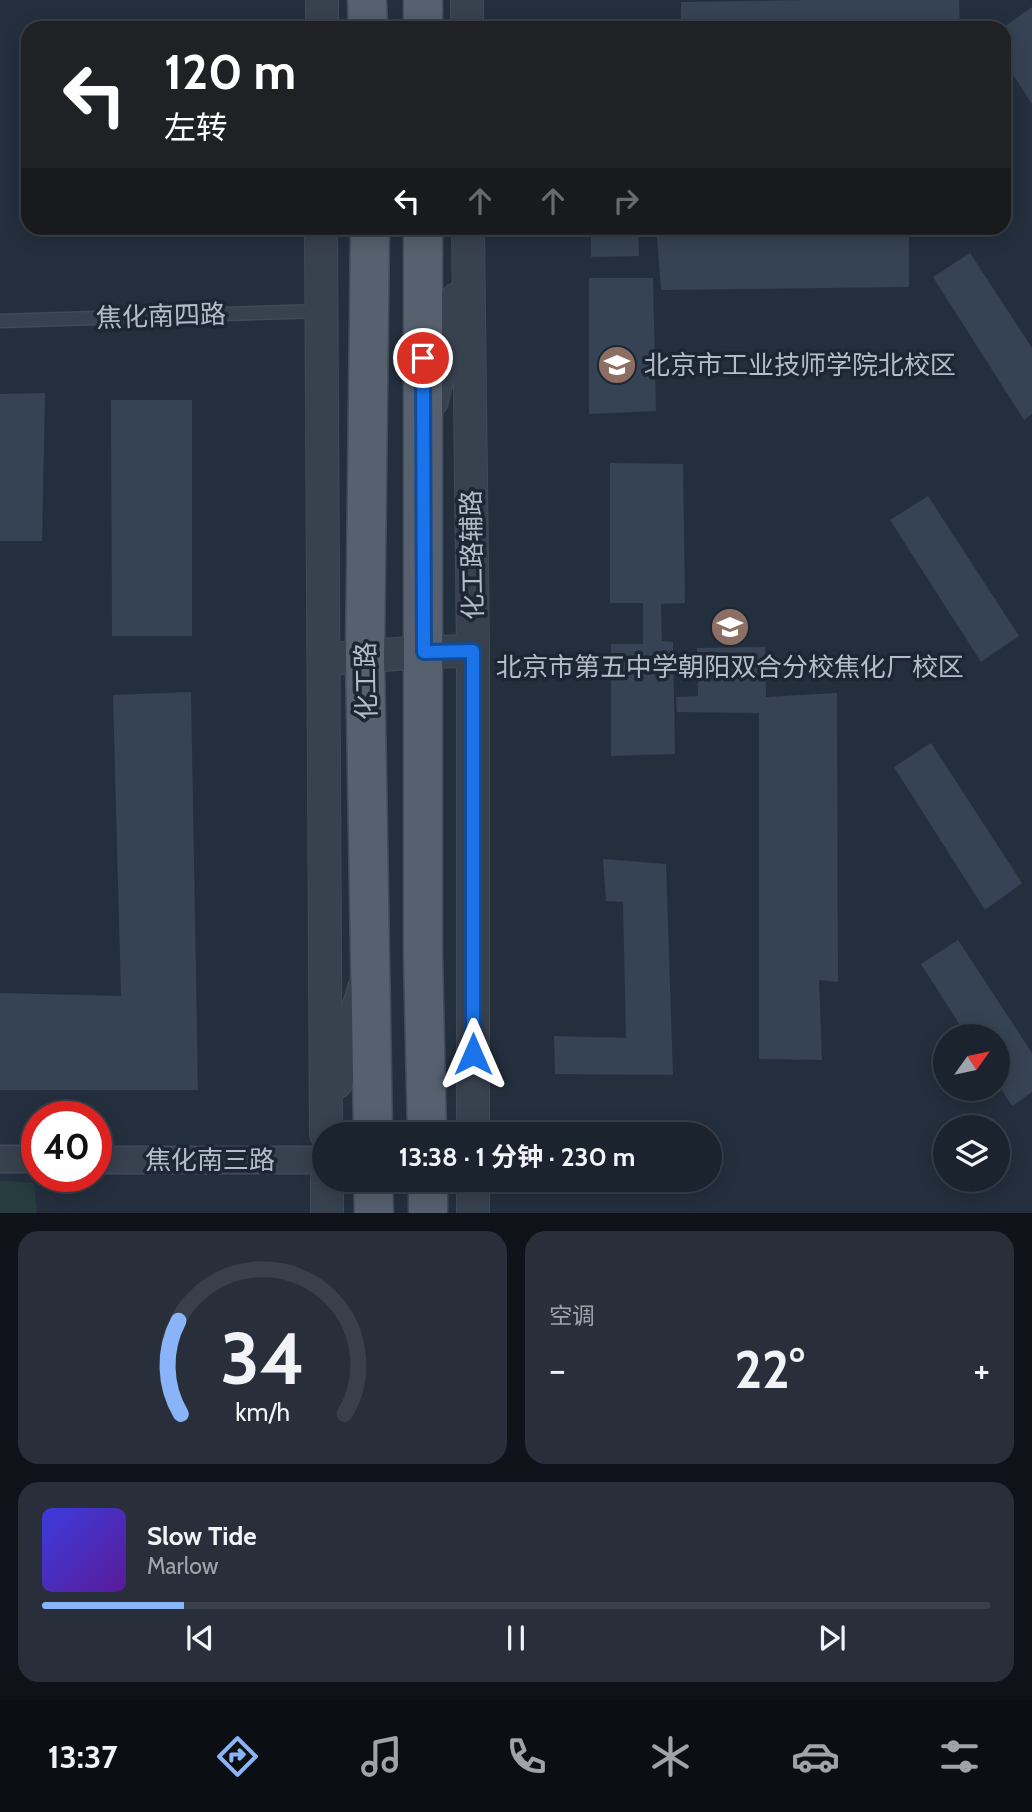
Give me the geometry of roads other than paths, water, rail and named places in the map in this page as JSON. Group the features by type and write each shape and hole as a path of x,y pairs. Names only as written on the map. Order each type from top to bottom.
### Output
{"main road":[{"path":"367,0 368,21"},
{"path":"423,0 423,21"},
{"name":"化工路","path":"370,235 365,656 373,1122"},
{"path":"423,235 422,956 427,1122"},
{"path":"373,1192 374,1213"},
{"path":"428,1192 428,1213"}],"street":[{"path":"322,0 322,21"},
{"path":"467,0 467,21"},
{"path":"321,235 326,1122"},
{"path":"423,437 468,241"},
{"name":"化工路辅路","path":"468,241 473,651 473,1122"},
{"path":"324,661 424,652 473,651"},
{"path":"327,1122 370,965"},
{"path":"0,1159 21,1159"},
{"name":"焦化南三路","path":"112,1160 312,1160"},
{"path":"327,1192 327,1213"},
{"path":"473,1192 473,1213"}],"lane":[{"name":"焦化南四路","path":"0,321 321,311"}],"place":[{"name":"北京市工业技师学院北校区","path":"617,365"},
{"name":"北京市第五中学朝阳双合分校焦化厂校区","path":"730,627"}]}
